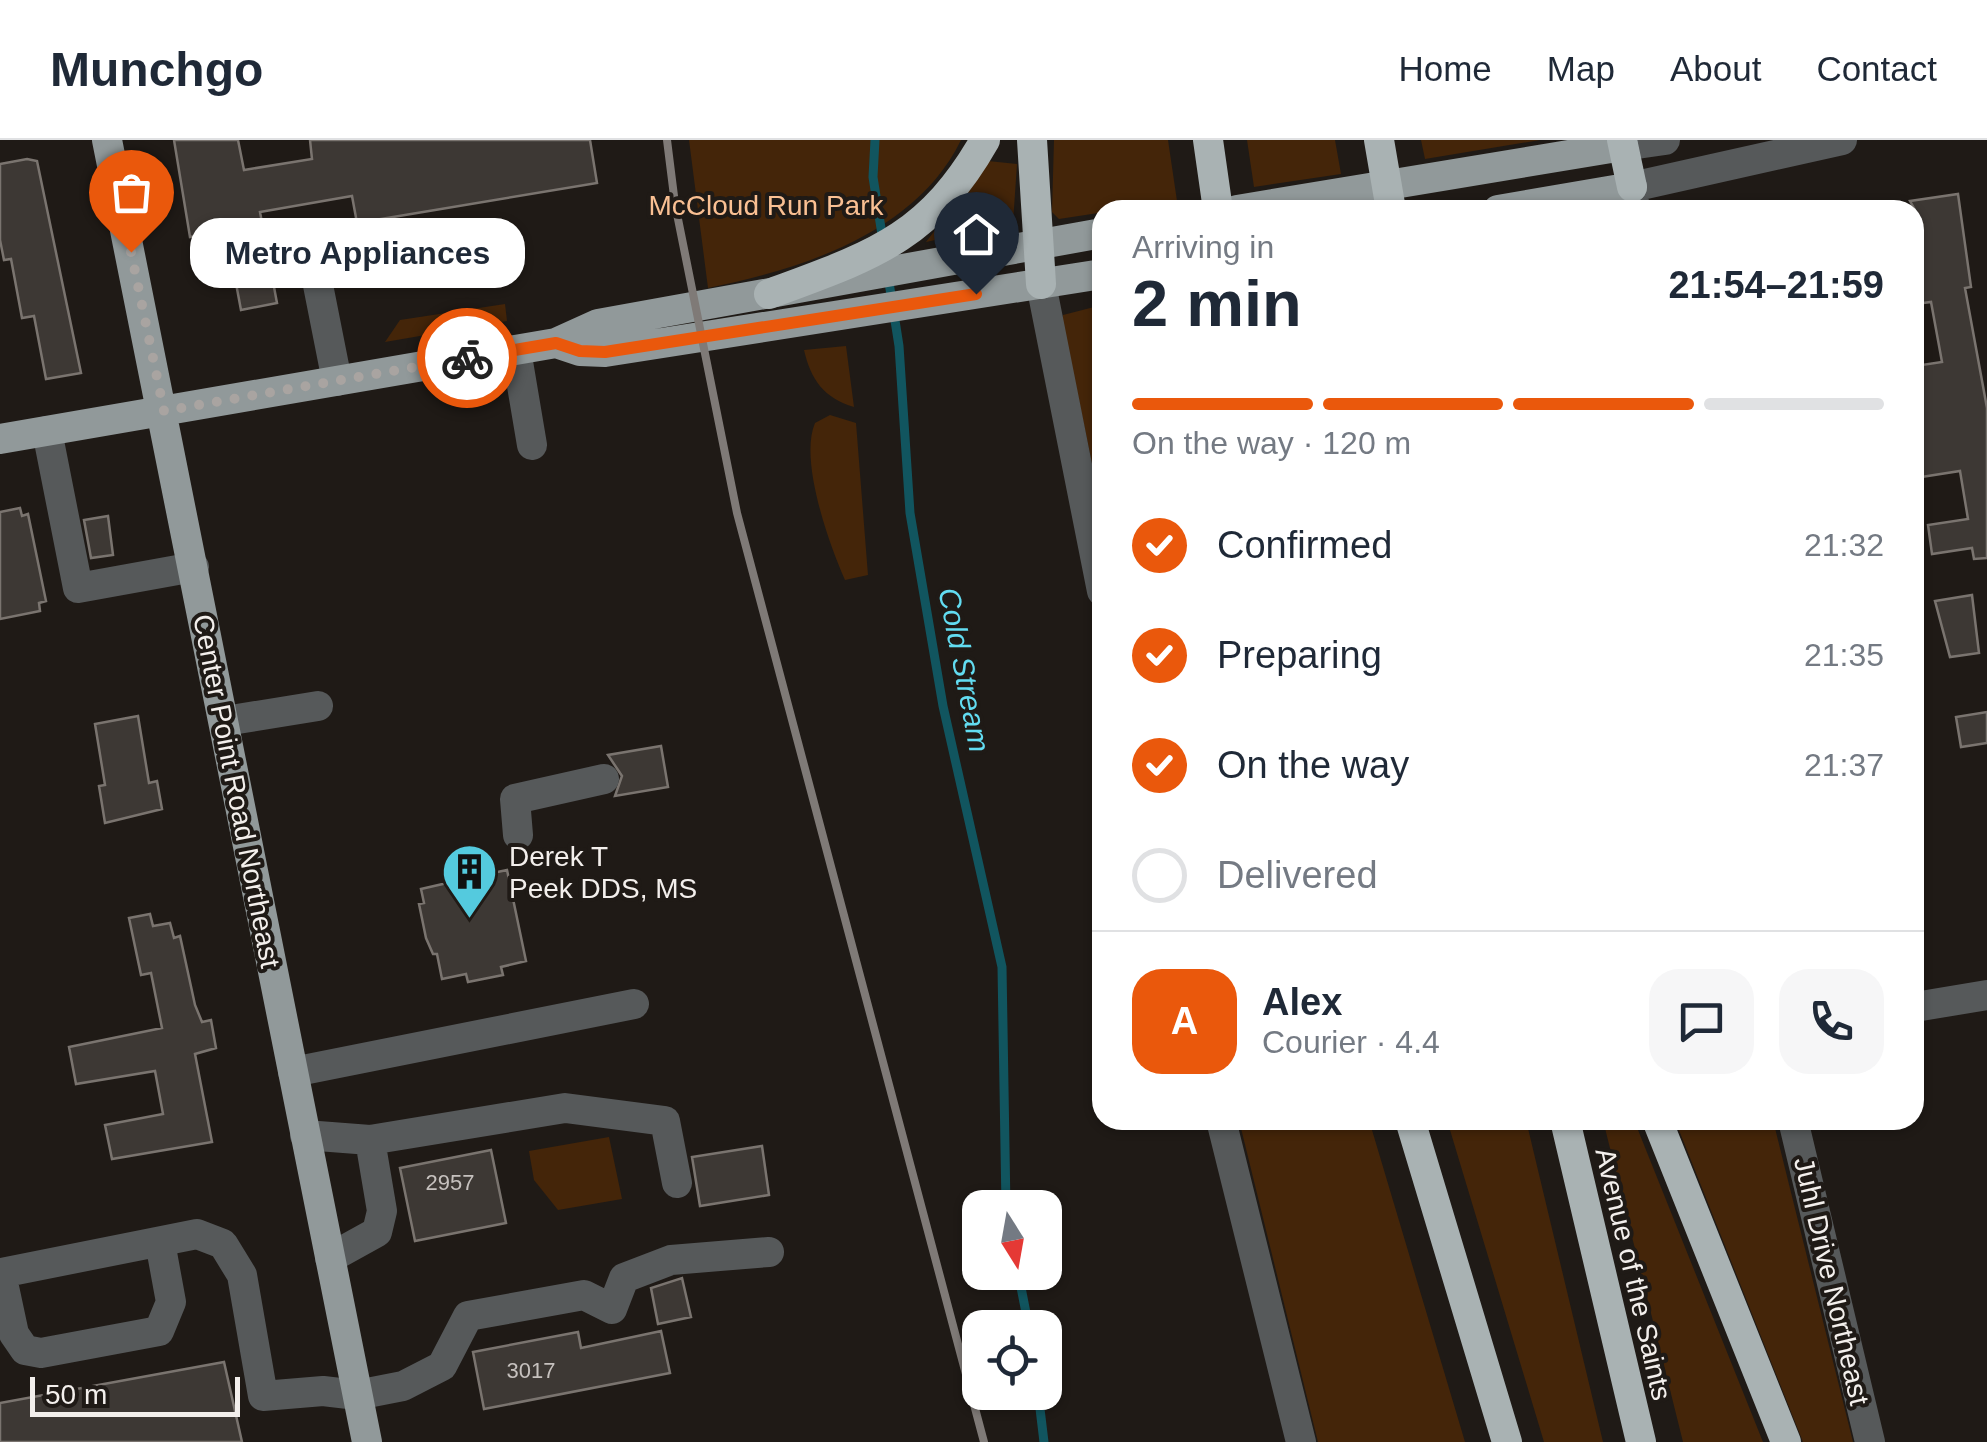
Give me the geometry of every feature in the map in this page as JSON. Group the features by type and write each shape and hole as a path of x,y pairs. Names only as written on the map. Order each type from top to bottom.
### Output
{"highway":[{"path":"770,294 830,276 912,232 968,169 985,140"},
{"path":"1032,140 1041,284"},
{"path":"1208,140 1217,200"},
{"path":"1379,140 1390,200"},
{"path":"1622,143 1634,199"},
{"path":"1413,1130 1506,1442"},
{"name":"Avenue of the Saints","path":"1567,1130 1641,1442"},
{"path":"1662,1130 1786,1442"}],"main road":[{"name":"Center Point Road Northeast","path":"107,140 367,1442"},
{"path":"1294,200 1622,143"},
{"path":"830,276 917,266 1092,234"},
{"path":"556,343 580,351 605,352 1092,276"},
{"path":"0,439 556,343 598,324 770,294"}],"street":[{"path":"1622,143 1666,140"},
{"path":"1634,199 1842,140"},
{"path":"1041,284 1092,541"},
{"path":"318,285 336,382"},
{"path":"516,350 532,445"},
{"path":"47,431 78,588 194,567"},
{"path":"224,721 318,706"},
{"path":"518,834 515,800 604,779"},
{"path":"1924,1006 1987,995"},
{"path":"293,1072 634,1004"},
{"path":"305,1135 370,1140 565,1108 666,1121 678,1183"},
{"path":"1224,1130 1302,1442"},
{"name":"Juhl Drive Northeast","path":"1795,1130 1870,1442"},
{"path":"330,1258 377,1232 382,1211 370,1140"},
{"path":"160,1242 171,1302 160,1330 41,1353 25,1350 14,1334 2,1273 197,1234 222,1244 242,1275 263,1396 323,1391 358,1396 403,1386 442,1366 468,1316 584,1294 612,1309 624,1278 671,1260 769,1252"}],"green space":[{"name":"McCloud Run Park","path":"689,140 961,140 941,172 916,200 886,223 817,257 708,288"},
{"path":"1054,140 1168,140 1177,200 1092,200 1092,214 1059,219 1052,212"},
{"path":"1247,140 1335,140 1341,174 1254,187"},
{"path":"1421,140 1540,140 1425,159"},
{"path":"988,161 1017,164 1013,223 926,242"},
{"path":"505,304 507,321 385,342 400,320"},
{"path":"1092,308 1092,464 1063,323 1063,315"},
{"path":"846,346 854,407 835,399 820,386 804,350"},
{"path":"830,415 856,423 868,575 845,580 824,524 811,458 815,423"},
{"path":"1241,1130 1372,1130 1465,1442 1318,1442"},
{"path":"1450,1130 1528,1130 1603,1442 1544,1442"},
{"path":"1605,1130 1638,1130 1763,1442 1683,1442"},
{"path":"1679,1130 1775,1130 1853,1442 1803,1442"},
{"path":"609,1137 622,1199 558,1210 534,1180 529,1151"}],"building":[{"path":"174,140 238,140 244,170 312,159 310,140 590,140 597,183 357,223 352,196 260,212 277,303 241,310 226,230 190,237"},
{"path":"37,161 81,373 46,379 34,316 22,318 11,259 4,260 0,240 0,164"},
{"path":"1958,194 1971,287 1965,288 1987,408 1987,558 1974,559 1972,548 1932,554 1928,525 1968,519 1960,471 1924,477 1924,365 1942,362 1931,302 1924,303 1924,200 1917,200"},
{"path":"20,508 22,516 28,514 46,601 39,603 40,611 0,619 0,512"},
{"path":"108,516 113,555 91,558 84,520"},
{"path":"1972,595 1979,653 1950,657 1935,601"},
{"path":"1987,712 1987,743 1961,747 1956,717"},
{"path":"138,716 149,783 157,781 162,809 105,823 99,786 105,785 95,724"},
{"path":"661,746 668,787 615,796 622,776 608,755"},
{"name":"Derek T Peek DDS, MS","path":"482,869 483,875 507,870 526,961 501,967 503,975 468,982 466,974 442,979 437,954 433,954 426,938 419,904 424,903 421,889 447,883 445,876"},
{"path":"150,914 153,926 170,923 174,938 180,936 195,1005 202,1022 211,1020 216,1048 195,1054 212,1142 112,1159 105,1125 163,1114 155,1071 76,1084 69,1047 162,1028 151,973 141,975 129,918"},
{"path":"762,1146 769,1195 700,1206 692,1157"},
{"path":"491,1150 506,1223 415,1241 400,1168"},
{"path":"682,1278 691,1317 658,1324 651,1288"},
{"path":"661,1331 670,1373 484,1409 473,1352 578,1332 581,1348"},
{"path":"224,1362 242,1442 0,1442 0,1403"}],"waterway":[{"name":"Cold Stream","path":"875,140 873,177 883,241"},
{"name":"Cold Stream","path":"888,276 899,346 910,513 943,706 1002,967 1006,1190"},
{"name":"Cold Stream","path":"1022,1290 1025,1310"},
{"name":"Cold Stream","path":"1040,1410 1044,1442"}],"railway":[{"path":"667,140 675,204 737,513 984,1442"}],"way so far":[{"path":"131,252 164,411 467,358"}],"place":[{"name":"Metro Appliances","path":"131,252"},
{"name":"Derek T Peek DDS, MS","path":"470,921"}],"route":[{"path":"467,358 556,343 580,351 605,352 976,294"}]}
